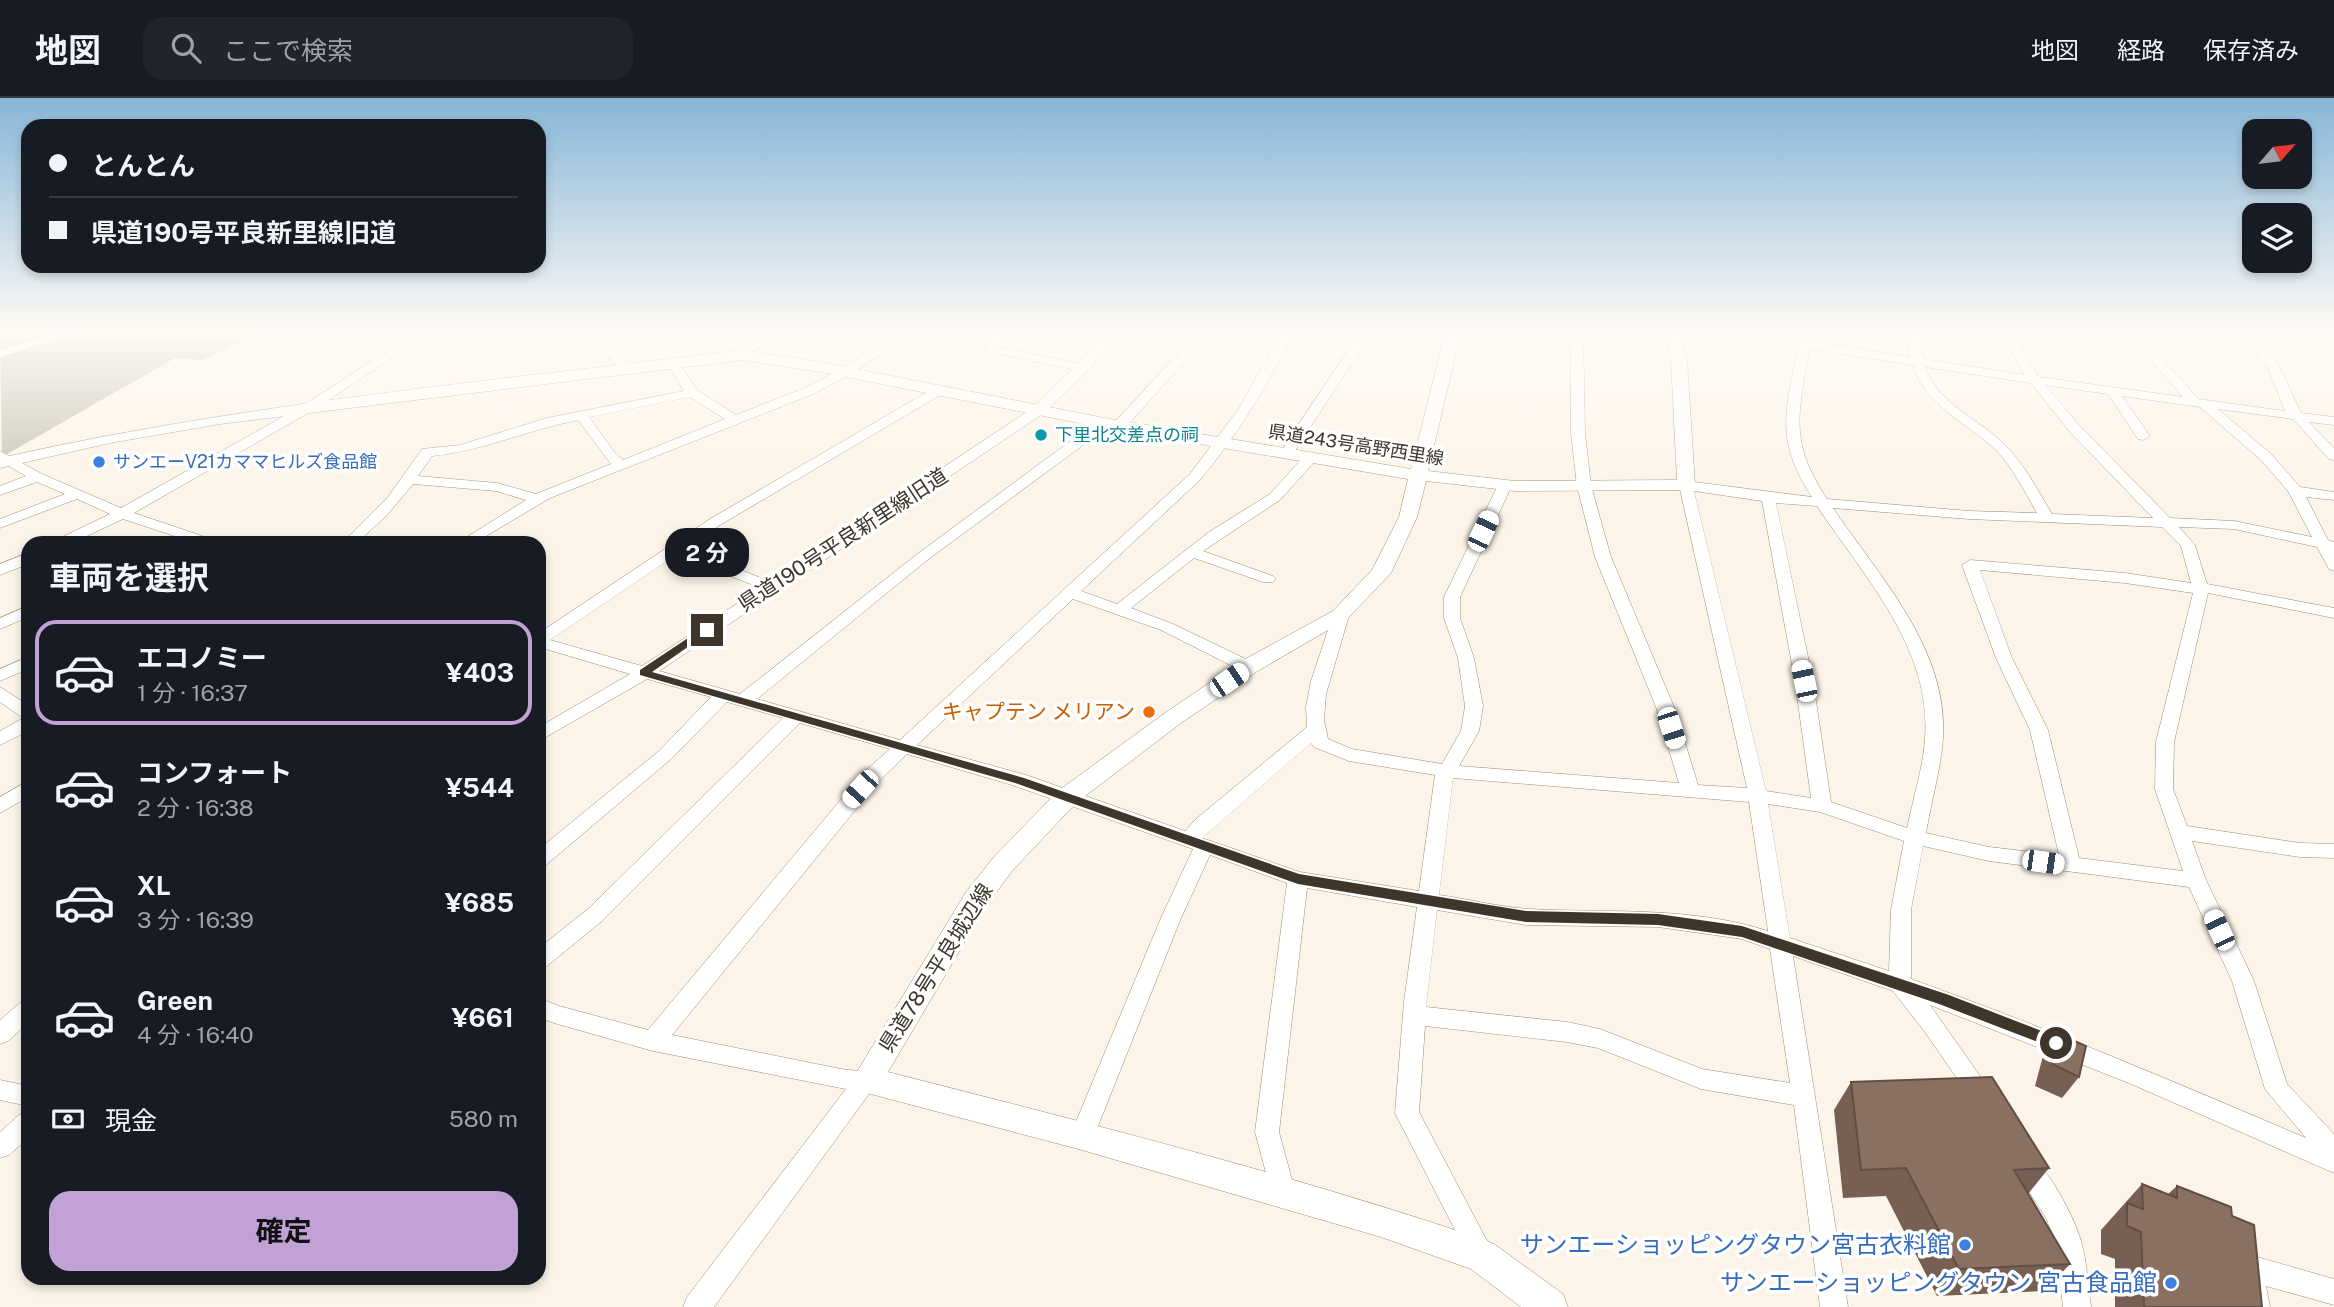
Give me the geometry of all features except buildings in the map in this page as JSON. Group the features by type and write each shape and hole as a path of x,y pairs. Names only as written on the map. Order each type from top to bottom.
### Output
{"main road":[{"name":"県道243号高野西里線","path":"2,460 110,438 311,406 465,387"},
{"name":"県道243号高野西里線","path":"920,387 1112,424 1417,475 1505,485 1686,485"},
{"name":"県道78号平良城辺線","path":"1440,387 1408,517 1381,573 1340,615 1248,667 1173,718 1067,797 1003,864 976,899 867,1080 1082,1136 1381,1221 1482,1256 1550,1307"},
{"path":"1681,387 1686,485"}],"street":[{"path":"76,536 122,514 339,387"},
{"path":"688,387 692,393 737,421"},
{"path":"476,536 538,499 817,387"},
{"name":"県道190号平良新里線旧道","path":"546,731 643,673 1038,410 1062,387"},
{"path":"744,700 921,558 1068,452 1112,424 1149,387"},
{"path":"653,1041 849,801 902,748 1195,477 1222,443 1258,387"},
{"path":"1286,454 1330,387"},
{"path":"1578,387 1578,433 1584,486 1603,557 1665,707 1691,791"},
{"path":"1798,387 1791,434 1801,471 1862,564 1890,596 1912,635 1927,671 1935,711 1934,739 1901,910 1900,984 1933,1025 1995,1116"},
{"path":"1928,387 2011,460 2047,518"},
{"path":"2042,387 2082,437 2188,545 2199,588 2191,641 2185,653 2165,742 2164,789 2196,880 2243,981 2277,1089 2334,1152"},
{"path":"2089,387 2334,421"},
{"path":"2184,387 2198,402 2266,457 2295,491 2327,544 2334,566"},
{"path":"2283,387 2295,415 2334,456"},
{"path":"546,636 753,499 938,391"},
{"path":"2112,391 2143,436"},
{"path":"357,536 383,514 410,480 427,452 480,445 514,431 692,393"},
{"path":"581,415 610,456 622,466"},
{"path":"1120,609 1214,535 1275,497 1310,457"},
{"path":"2,460 172,536"},
{"path":"0,491 37,477"},
{"path":"410,480 497,487 538,499"},
{"path":"1482,1256 1407,1113 1414,1015 1443,778 1471,731 1474,706 1466,658 1452,618 1452,597 1505,485"},
{"path":"1834,1307 1805,1096 1758,796 1686,485 1768,498 1969,515 2166,521 2256,528 2327,544"},
{"path":"2295,491 2334,496"},
{"path":"0,524 78,494"},
{"path":"1768,498 1804,681 1822,806"},
{"path":"675,549 770,587"},
{"path":"1192,552 1268,579"},
{"path":"0,570 21,561"},
{"path":"2071,865 2039,730 2004,657 1970,565 2125,578 2199,588 2334,613"},
{"path":"1070,592 1167,627 1248,667"},
{"path":"0,624 21,614"},
{"path":"1340,615 1341,623 1317,694 1314,731 1320,743 1349,755 1448,771 1758,796 1822,806 1913,837 1989,854 2196,880"},
{"path":"546,643 1067,797 1298,879 1526,917 1676,921 1742,931 1900,984 2078,1051 2334,1162"},
{"path":"0,676 21,666"},
{"path":"0,693 21,709"},
{"path":"546,854 665,755 723,695"},
{"path":"546,954 595,915 796,716"},
{"path":"0,739 21,727"},
{"path":"1082,1136 1171,918 1203,824 1314,731"},
{"path":"0,806 21,792"},
{"path":"2177,832 2300,850 2334,851"},
{"path":"1282,1191 1267,1132 1298,879"},
{"path":"546,1010 653,1041 841,1079 867,1080"},
{"path":"1414,1015 1567,1032 1600,1039 1701,1079 1805,1096"},
{"path":"0,1034 21,1016"},
{"path":"697,1307 867,1080"},
{"path":"0,1090 21,1094"},
{"path":"0,1147 21,1129"},
{"path":"2009,1140 2055,1210 2068,1240 2077,1307"},
{"path":"2256,1307 2250,1268 2334,1292"}],"green space":[{"path":"1,387 124,387 2,457"}],"place":[{"name":"下里北交差点の祠","path":"1041,435"},
{"name":"サンエーV21カママヒルズ食品館","path":"99,462"},
{"name":"キャプテン メリアン","path":"1149,712"},
{"name":"サンエーショッピングタウン宮古衣料館","path":"1965,1245"},
{"name":"サンエーショッピングタウン 宮古食品館","path":"2171,1283"}],"route":[{"path":"707,630 643,673 1019,780 1298,879 1526,917 1658,919 1742,931 1944,999 2056,1043"}]}
